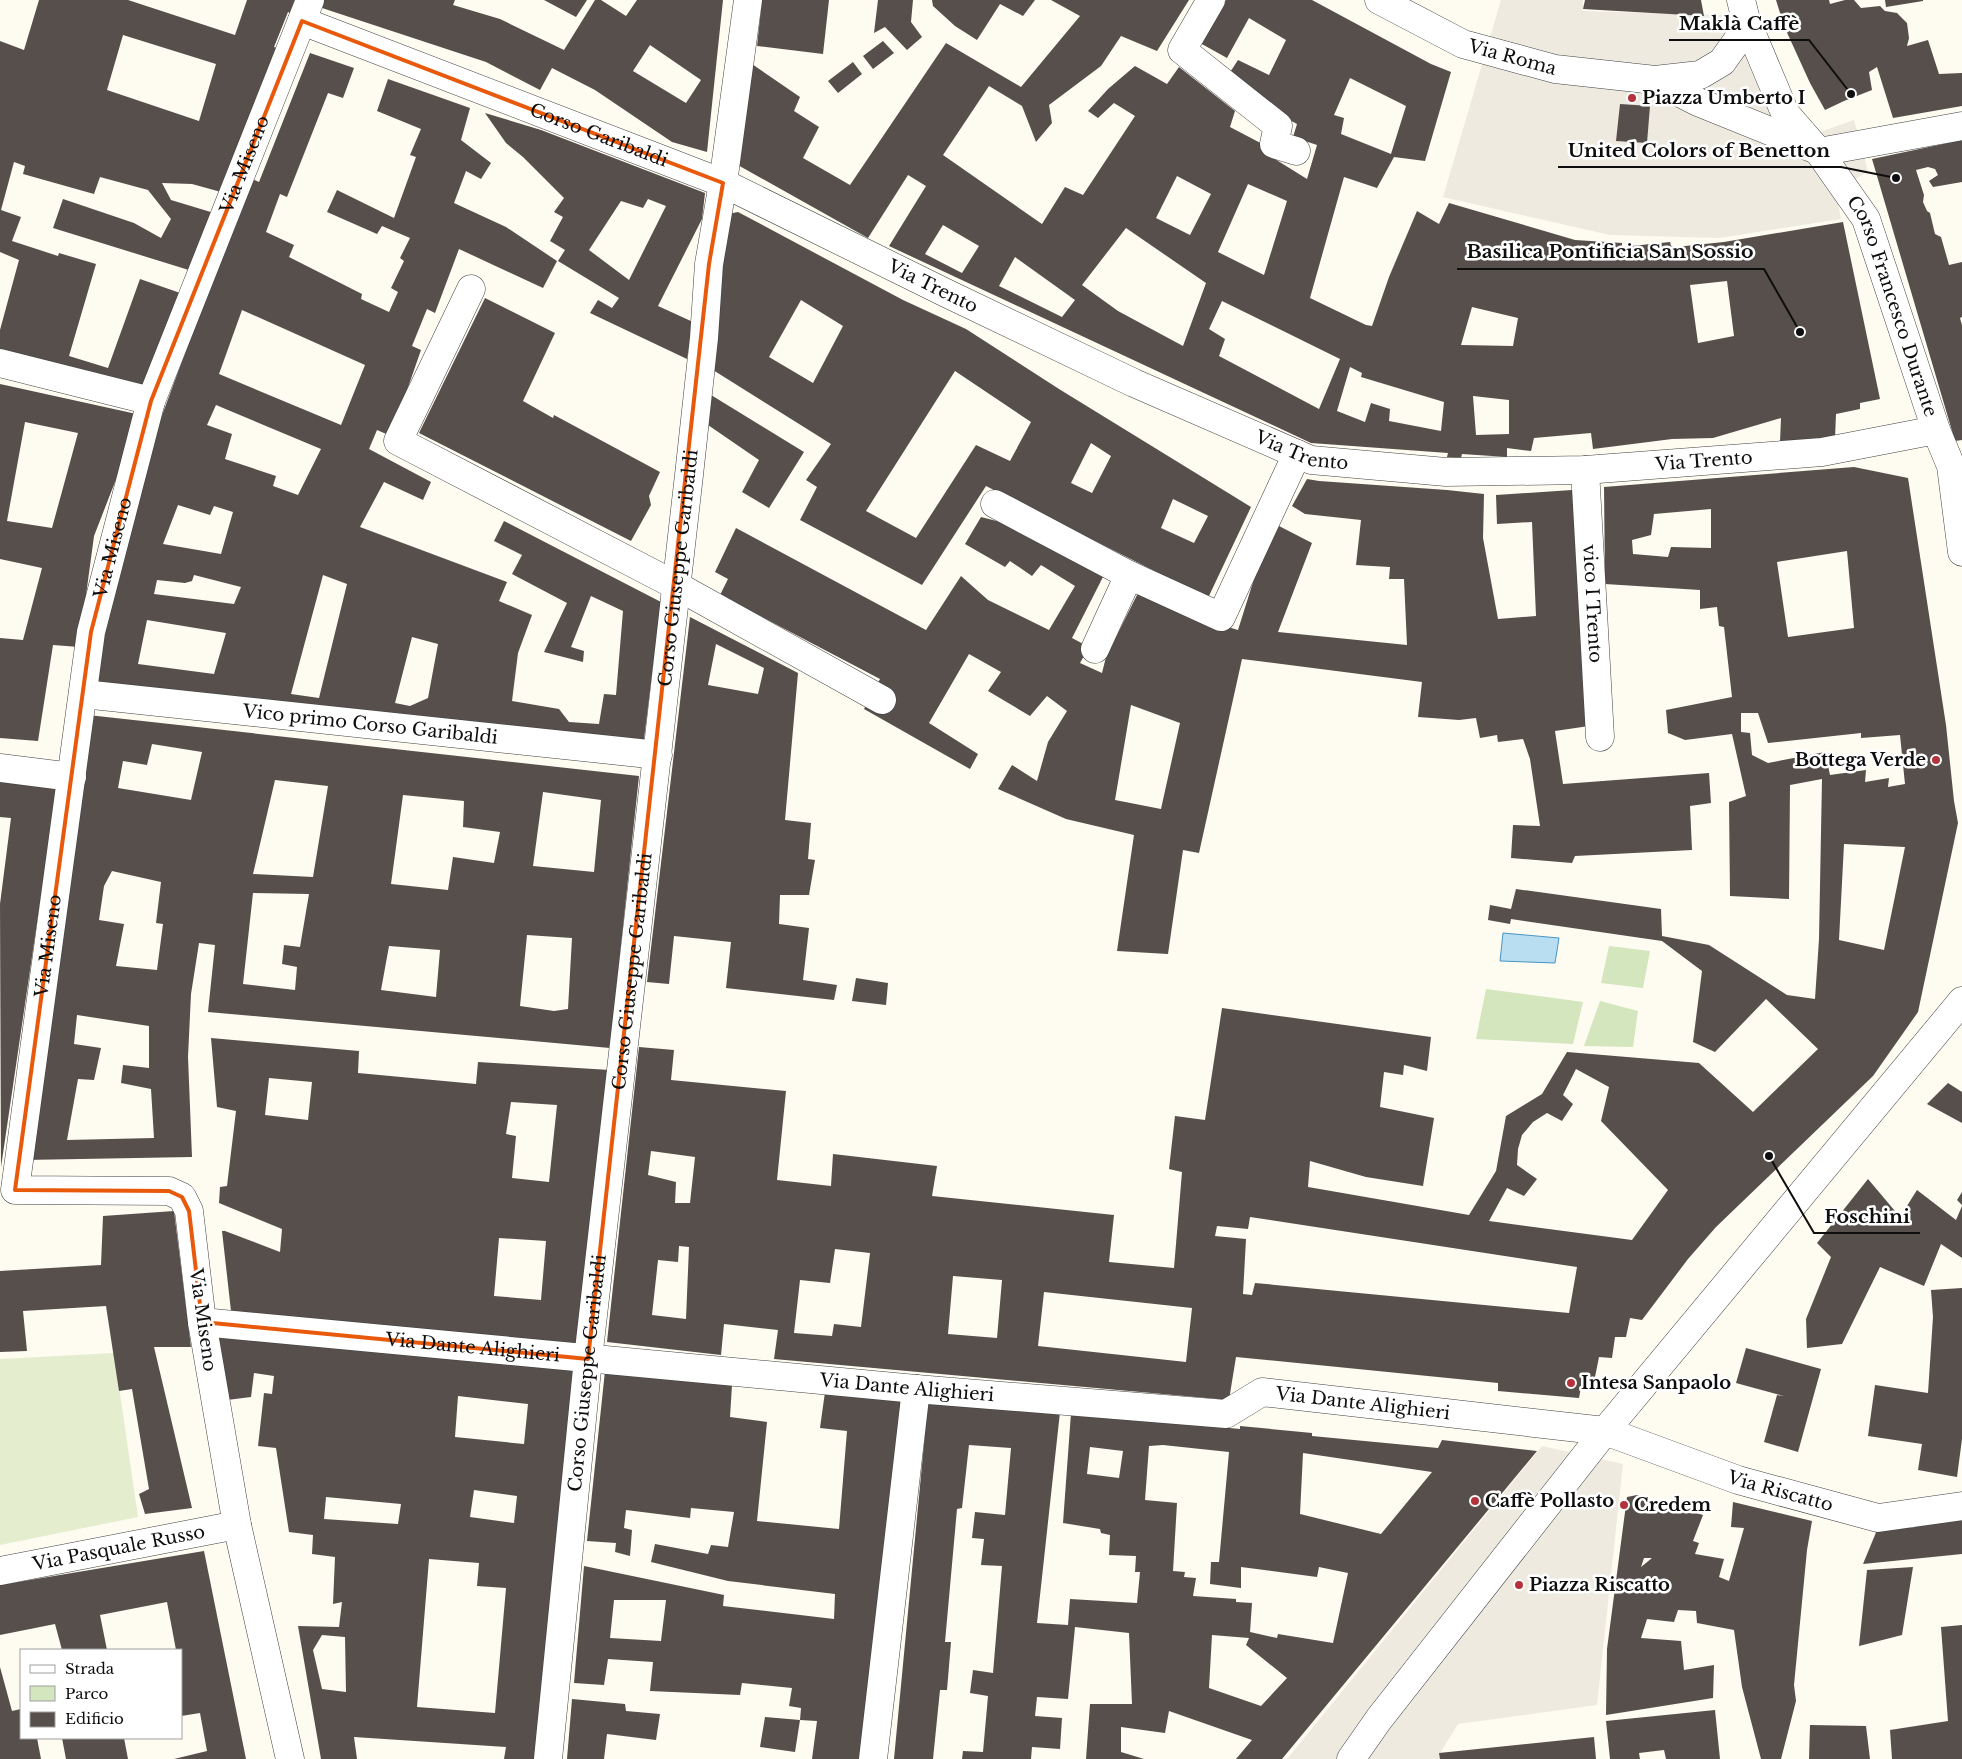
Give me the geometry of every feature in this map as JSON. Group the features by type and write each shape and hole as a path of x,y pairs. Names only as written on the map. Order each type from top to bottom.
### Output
{"street":[{"path":"722,183 748,0"},
{"path":"1211,0 1182,50 1278,126 1274,144 1296,151"},
{"name":"Via Roma","path":"1379,0 1463,44 1555,69 1655,80 1700,75 1722,62 1737,41 1743,10"},
{"name":"Corso Francesco Durante","path":"1743,10 1786,113 1818,151 1866,219 1936,430 1956,465 1962,552"},
{"name":"Corso Garibaldi","path":"306,11 722,183"},
{"name":"Via Miseno","path":"290,1759 237,1524 202,1322 189,1211 182,1197 169,1191 7,1190 72,777 91,632 151,401 306,11"},
{"name":"Via Roma","path":"1655,80 1698,102 1818,151"},
{"path":"1818,151 1962,126"},
{"name":"Via Trento","path":"722,183 946,294 1134,383 1311,460 1446,472 1585,470 1822,452 1936,430"},
{"name":"Corso Giuseppe Garibaldi","path":"548,1759 588,1359 677,586 704,338 709,264 722,183"},
{"path":"472,289 398,441 677,586 882,700"},
{"path":"0,363 151,401"},
{"path":"995,504 1129,575 1221,617 1297,454"},
{"name":"vico I Trento","path":"1585,470 1600,737"},
{"path":"1095,649 1129,575"},
{"name":"Vico primo Corso Garibaldi","path":"83,694 658,755"},
{"path":"0,768 72,777"},
{"path":"1356,1756 1385,1712 1605,1431 1962,1001"},
{"name":"Via Dante Alighieri","path":"202,1322 916,1389 1226,1414 1262,1392 1605,1431"},
{"path":"873,1759 916,1389"},
{"name":"Via Riscatto","path":"1605,1431 1738,1480 1878,1518 1962,1506"},
{"name":"Via Pasquale Russo","path":"0,1571 237,1524"}],"highlighted area":[{"path":"302,21 723,183 709,264 588,1359 202,1322 189,1211 182,1197 169,1191 15,1190 91,632 151,401"}],"green space":[{"path":"1609,946 1650,951 1643,988 1601,983"},
{"path":"1486,989 1583,1002 1573,1044 1476,1039"},
{"path":"1600,1001 1638,1011 1633,1047 1584,1046"},
{"path":"114,1353 138,1517 0,1545 0,1359"}],"shaded area":[{"name":"Piazza Umberto I","path":"1501,0 1583,0 1583,11 1757,16 1767,45 1811,135 1854,120 1868,171 1836,192 1841,219 1719,238 1610,235 1443,197"},
{"name":"Piazza Riscatto","path":"1542,1446 1623,1464 1597,1705 1458,1724 1440,1753 1440,1759 1287,1759"}],"water":[{"path":"1503,933 1559,938 1555,963 1500,961"}],"building":[{"path":"39,0 128,0 235,35 247,0 297,0 292,14 288,12 274,47 277,48 221,192 192,184 162,183 171,200 214,213 192,271 53,228 63,199 134,223 161,238 171,219 148,190 100,177 94,194 23,174 25,166 14,162 1,210 21,217 12,241 58,256 59,253 96,264 69,356 108,368 140,279 183,294 145,393 0,359 0,330 19,260 0,252 0,41 24,50","holes":["123,35 216,64 199,121 107,90"]},
{"path":"324,0 455,0 453,5 500,19 564,50 595,0 601,0 626,16 637,0 723,0 707,152 672,142 595,90 552,68 540,90 486,62 322,8","holes":["650,45 701,80 686,103 633,71"]},
{"path":"544,0 587,0 576,17"},
{"path":"762,0 829,0 823,54 757,46"},
{"path":"878,0 913,0 911,22 922,37 907,50 885,27 874,33"},
{"path":"932,0 1035,0 1023,16 1000,4 977,40 955,26 933,6"},
{"path":"1051,0 1189,0 1157,51 1121,36 1101,66 1049,105 1052,123 1036,142 1022,106 989,86 943,155 1042,224 1065,187 1083,195 1135,116 1114,103 1098,118 1088,111 1108,89 1135,66 1167,84 1179,67 1235,111 1230,127 1270,148 1267,154 1307,179 1317,145 1293,137 1297,124 1249,98 1225,80 1238,60 1269,75 1286,40 1249,18 1227,58 1200,43 1226,0 1312,0 1431,64 1451,72 1425,161 1394,157 1377,188 1344,177 1310,298 1366,325 1372,326 1389,277 1417,211 1439,224 1449,203 1575,240 1622,243 1622,247 1670,242 1671,246 1685,246 1724,242 1843,222 1880,399 1860,403 1860,409 1836,414 1835,438 1780,442 1781,418 1713,438 1672,439 1593,449 1591,433 1534,438 1531,451 1507,448 1507,457 1462,454 1461,458 1447,457 1448,453 1311,443 889,246 926,186 908,175 868,238 736,164 749,62 800,97 794,111 819,127 803,158 850,185 946,43 1021,87 1080,16","holes":["1350,78 1406,106 1391,154 1341,134 1344,118 1334,115","1177,176 1211,194 1190,235 1156,218","1248,184 1287,201 1264,275 1218,252","943,225 979,246 962,273 925,254","1126,228 1206,283 1183,346 1118,311 1082,285","1015,257 1075,300 1062,317 999,286","1727,281 1734,336 1698,343 1690,285","1222,301 1340,359 1319,409 1219,356 1225,339 1209,329","1472,307 1518,318 1513,346 1461,345","1350,367 1362,373 1361,377 1444,402 1441,431 1389,421 1390,409 1371,403 1365,422 1337,411","1473,396 1509,400 1509,434 1476,435"]},
{"path":"1585,0 1701,0 1704,16 1583,9"},
{"path":"1776,0 1829,0 1830,4 1854,0 1861,8 1880,6 1885,11 1897,13 1907,23 1909,38 1907,46 1928,40 1939,74 1962,73 1962,106 1893,118 1877,67 1869,72 1872,90 1825,110 1810,83 1784,26"},
{"path":"1885,0 1923,0 1923,1 1886,7"},
{"path":"883,41 894,53 873,69 863,56"},
{"path":"310,53 354,68 343,98 328,93 287,197 280,194 266,232 294,245 289,257 362,294 361,299 389,312 398,292 391,288 404,261 400,258 410,238 382,226 377,234 327,212 337,190 394,218 416,157 410,155 421,129 377,111 388,79 470,108 461,140 491,163 481,179 466,171 454,203 506,227 557,261 543,288 459,249 435,313 427,309 412,346 421,350 391,436 377,430 369,449 431,482 423,500 384,482 360,527 507,582 499,601 532,615 518,653 512,701 559,709 569,722 599,724 604,694 616,695 623,611 591,596 571,647 584,651 583,662 544,652 567,603 512,574 522,555 494,541 504,521 661,602 643,747 93,687 118,534 250,178 259,182","holes":["242,310 365,365 341,425 219,374","216,405 321,449 298,495 273,486 276,476 225,459 232,434 207,425","178,505 210,515 214,506 233,512 221,554 163,544","194,575 241,587 234,604 154,594 157,580 185,583 192,581","323,575 347,584 319,698 291,694","147,620 226,633 214,674 138,664","412,637 438,644 428,698 410,706 395,703"]},
{"path":"853,62 862,74 838,93 828,81"},
{"path":"1620,104 1650,106 1647,143 1616,141"},
{"path":"485,113 541,130 705,193 702,219 658,306 693,322 687,359 590,313 598,300 612,308 619,298 558,261 565,250 550,241 563,217 554,212 564,198 523,157 506,143","holes":["648,199 666,206 629,280 589,250 621,201 643,208"]},
{"path":"1962,140 1962,182 1933,187 1929,181 1938,175 1935,169 1928,167 1916,170 1924,195 1923,202 1930,213 1935,234 1941,237 1949,265 1962,262 1962,317 1960,318 1962,325 1962,440 1955,441 1872,159"},
{"path":"738,212 903,300 966,329 1059,389 1251,507 1208,598 986,486 922,585 800,520 817,487 806,480 831,444 713,370 728,214","holes":["801,300 843,326 813,383 769,357","955,371 1031,422 1010,461 976,445 916,538 866,511","1091,443 1111,456 1092,493 1071,483","1173,499 1208,516 1194,543 1161,528"]},
{"path":"485,298 555,333 523,401 553,418 554,415 660,472 649,496 651,505 631,541 419,433"},
{"path":"0,384 141,415 94,536 79,647 53,645 38,741 0,738 0,638 23,640 42,568 0,559","holes":["25,422 78,433 52,528 7,521"]},
{"path":"711,395 804,452 769,508 742,492 759,460 708,425"},
{"path":"1854,467 1908,478 1946,725 1958,823 1918,1012 1873,1076 1716,1227 1688,1259 1642,1320 1630,1318 1626,1337 1615,1337 1612,1358 1599,1357 1595,1377 1583,1377 1579,1398 1498,1391 1498,1383 1236,1357 1229,1400 774,1359 778,1330 724,1324 721,1355 607,1342 639,1047 674,1050 671,1080 786,1091 777,1180 831,1186 833,1154 937,1166 932,1196 1114,1215 1109,1262 1174,1268 1182,1172 1169,1169 1175,1116 1205,1120 1222,1008 1431,1037 1427,1071 1404,1065 1403,1075 1384,1072 1380,1107 1434,1118 1423,1186 1366,1177 1310,1161 1308,1187 1469,1215 1496,1171 1506,1116 1542,1094 1567,1052 1699,1063 1753,1112 1818,1049 1766,999 1715,1052 1693,1042 1702,971 1662,941 1511,919 1510,924 1488,920 1490,905 1511,909 1516,889 1661,909 1662,936 1709,945 1787,995 1815,999 1819,939 1822,779 1790,785 1789,899 1730,896 1729,802 1746,796 1732,734 1685,740 1668,733 1666,710 1732,697 1724,627 1719,626 1717,607 1700,609 1700,590 1605,584 1604,487","holes":["1711,509 1711,548 1671,547 1668,557 1633,554 1632,540 1651,535 1654,514","1847,551 1854,628 1788,637 1777,562","1741,713 1758,713 1768,743 1861,733 1861,738 1900,735 1905,784 1888,787 1889,778 1865,782 1866,770 1830,775 1825,752 1768,763 1752,755 1750,733 1741,732","1844,844 1905,847 1884,950 1839,940","1576,1069 1609,1087 1601,1121 1668,1190 1632,1240 1489,1221 1507,1188 1524,1196 1537,1179 1517,1165 1518,1149 1522,1135 1533,1122 1547,1113 1562,1121 1573,1104 1563,1095","651,1151 695,1157 690,1203 675,1203 676,1182 648,1175","1250,1217 1577,1267 1569,1313 1255,1283 1252,1295 1243,1294 1246,1239 1215,1236 1217,1226 1248,1229","679,1246 689,1247 686,1319 652,1315 658,1260 678,1262","835,1249 870,1253 861,1327 834,1324 832,1336 794,1333 800,1280 830,1283","953,1276 1002,1280 997,1338 948,1334","1044,1292 1192,1308 1186,1362 1038,1346"]},
{"path":"1307,479 1484,494 1483,538 1498,619 1536,616 1532,522 1497,524 1496,495 1572,490 1589,726 1555,731 1563,784 1709,773 1711,803 1690,806 1692,850 1575,856 1572,863 1511,858 1513,825 1540,826 1530,759 1523,739 1498,742 1497,735 1480,738 1476,718 1459,720 1418,717 1422,682 1242,659 1199,853 1183,850 1168,954 1117,951 1134,835 1066,819 998,789 1012,765 1037,781 1048,742 1067,711 1047,696 1030,716 988,691 1001,672 969,654 929,723 978,754 970,769 864,709 880,679 720,595 728,579 715,572 736,528 926,630 961,576 988,600 1049,630 1075,586 1041,565 1032,576 1010,561 1005,567 965,544 981,517 1031,530 1106,571 1072,638 1089,647 1080,663 1102,673 1106,657 1137,595 1148,592 1198,618 1238,630 1265,544 1279,526 1312,543 1278,632 1407,645 1404,579 1389,579 1390,567 1356,565 1361,520 1305,514 1292,506","holes":["1131,705 1180,723 1161,809 1115,800"]},
{"path":"690,617 798,673 785,820 811,823 808,859 815,860 809,895 780,895 779,924 809,928 803,980 837,985 834,1000 726,988 731,942 674,936 669,984 647,982","holes":["716,644 764,668 758,694 708,685"]},
{"path":"88,715 639,776 610,1048 208,1012 215,945 199,943 191,994 188,1057 192,1157 24,1160","holes":["152,744 202,752 191,800 118,788 123,761 147,765","275,780 328,786 313,877 253,874","543,792 601,800 594,872 533,866","403,795 464,801 463,827 500,832 494,863 453,857 448,890 391,884","112,871 161,882 156,923 163,924 157,970 116,966 124,924 99,920 104,886","253,893 309,894 300,947 284,945 282,964 297,967 295,990 243,984","527,935 572,938 568,1009 554,1011 520,1006","389,946 440,950 436,997 381,990","77,1015 149,1026 149,1068 123,1065 121,1083 151,1089 154,1138 67,1140 78,1079 94,1080 101,1048 74,1044"]},
{"path":"0,779 57,787 1,1167 0,904 11,818 0,817"},
{"path":"856,978 888,983 886,1005 852,1001"},
{"path":"211,1038 359,1051 358,1073 476,1084 478,1062 610,1070 584,1348 231,1311 222,1231 280,1252 282,1229 219,1203 220,1187 227,1186 236,1111 217,1107","holes":["269,1078 312,1082 308,1120 265,1115","511,1102 557,1105 549,1182 512,1178 516,1136 506,1134","499,1238 546,1241 541,1300 494,1296"]},
{"path":"1948,1083 1962,1092 1962,1123 1927,1104"},
{"path":"1868,1179 1900,1217 1917,1190 1956,1220 1962,1206 1962,1258 1941,1244 1924,1286 1880,1267 1842,1344 1807,1348 1806,1319 1831,1257 1817,1243"},
{"path":"1962,1192 1962,1205 1957,1200"},
{"path":"174,1211 191,1347 154,1347 192,1508 145,1514 139,1494 149,1489 132,1389 119,1391 106,1306 23,1311 27,1351 0,1352 0,1271 101,1265 103,1216"},
{"path":"1962,1288 1962,1439 1957,1477 1918,1470 1922,1444 1868,1436 1875,1385 1928,1393 1933,1317 1931,1290"},
{"path":"217,1337 580,1371 540,1759 504,1759 506,1747 354,1737 357,1759 321,1759 298,1626 339,1627 342,1602 333,1604 335,1557 312,1554 313,1535 289,1532 276,1448 258,1446 264,1393 272,1394 274,1376 254,1373 251,1397 227,1400","holes":["458,1396 528,1404 524,1444 455,1437","474,1490 517,1496 514,1523 470,1517","326,1497 401,1504 398,1524 324,1519","429,1559 479,1563 477,1586 506,1588 495,1713 417,1707","322,1635 345,1637 346,1692 322,1689 313,1650"]},
{"path":"1746,1348 1821,1369 1798,1452 1764,1442 1777,1395 1784,1396 1736,1383"},
{"path":"605,1371 732,1385 730,1417 767,1422 757,1521 839,1529 847,1431 820,1428 825,1392 901,1399 862,1759 812,1759 817,1721 800,1720 801,1708 789,1706 792,1688 742,1683 740,1695 650,1691 653,1662 608,1659 604,1685 574,1683 584,1566 724,1595 723,1606 834,1619 835,1594 728,1581 651,1562 655,1544 708,1554 711,1545 728,1547 734,1512 691,1508 690,1518 626,1510 624,1528 632,1530 630,1556 615,1552 616,1543 587,1541","holes":["614,1600 666,1600 661,1641 610,1638"]},
{"path":"928,1402 1060,1412 1037,1623 1068,1625 1070,1599 1137,1603 1140,1572 1135,1572 1136,1556 1109,1555 1110,1535 1101,1533 1100,1529 1063,1523 1071,1413 1240,1429 1240,1426 1312,1433 1312,1436 1438,1448 1442,1440 1537,1451 1282,1759 1236,1759 1252,1740 1169,1711 1165,1733 1121,1727 1121,1752 1144,1759 1086,1759 1090,1704 1132,1704 1129,1633 1075,1627 1068,1699 1037,1697 1035,1716 1062,1718 1060,1749 1032,1747 1031,1759 962,1759 963,1751 983,1752 988,1696 970,1693 973,1670 993,1673 1002,1566 981,1565 984,1539 972,1538 975,1512 1005,1515 1011,1448 969,1445 962,1508 957,1509 945,1642 951,1642 947,1690 940,1690 933,1759 894,1759","holes":["1163,1445 1229,1452 1219,1562 1211,1562 1210,1584 1241,1588 1241,1567 1317,1577 1319,1567 1348,1573 1333,1643 1278,1634 1277,1638 1250,1632 1252,1603 1236,1602 1236,1599 1193,1596 1196,1578 1184,1577 1185,1572 1173,1571 1177,1503 1145,1500 1149,1446","1090,1447 1123,1451 1119,1478 1087,1474","1303,1453 1432,1472 1381,1534 1300,1514","1212,1635 1249,1638 1246,1645 1287,1678 1261,1706 1209,1688"]},
{"path":"1637,1495 1703,1515 1693,1541 1699,1543 1695,1554 1724,1559 1719,1577 1729,1581 1744,1528 1731,1527 1733,1502 1812,1521 1807,1550 1794,1685 1796,1701 1781,1759 1761,1759 1742,1687 1734,1630 1697,1623 1696,1611 1678,1610 1674,1622 1647,1619 1641,1638 1681,1641 1684,1670 1714,1665 1713,1698 1606,1715 1607,1649 1627,1497","holes":["1644,1558 1652,1558 1641,1567"]},
{"path":"1962,1515 1962,1554 1863,1564 1877,1530 1894,1526 1911,1528"},
{"path":"204,1551 246,1759 174,1759 207,1751 200,1713 182,1716 182,1649 176,1649 167,1602 100,1615 107,1649 62,1649 55,1624 0,1635 0,1585"},
{"path":"1913,1567 1902,1635 1859,1646 1867,1570"},
{"path":"1962,1625 1962,1759 1892,1759 1890,1730 1948,1721 1941,1627"},
{"path":"0,1667 12,1711 20,1709 20,1739 37,1739 41,1759 0,1759"},
{"path":"572,1699 625,1704 626,1711 660,1714 656,1740 607,1734 604,1759 567,1759"},
{"path":"1715,1710 1720,1759 1666,1759 1664,1750 1639,1753 1640,1759 1610,1759 1606,1721"},
{"path":"765,1717 800,1720 795,1752 760,1747"},
{"path":"1810,1725 1866,1726 1870,1759 1809,1759"},
{"path":"1594,1737 1596,1759 1440,1759 1439,1753"},
{"path":"62,1739 124,1739 128,1759 66,1759"}],"place":[{"name":"Maklà Caffè","path":"1851,94"},
{"name":"Piazza Umberto I","path":"1632,98"},
{"name":"United Colors of Benetton","path":"1896,178"},
{"name":"Basilica Pontificia San Sossio","path":"1800,332"},
{"name":"Bottega Verde","path":"1936,760"},
{"name":"Foschini","path":"1769,1156"},
{"name":"Intesa Sanpaolo","path":"1571,1383"},
{"name":"Caffè Pollasto","path":"1475,1501"},
{"name":"Credem","path":"1624,1505"},
{"name":"Piazza Riscatto","path":"1519,1585"}]}
